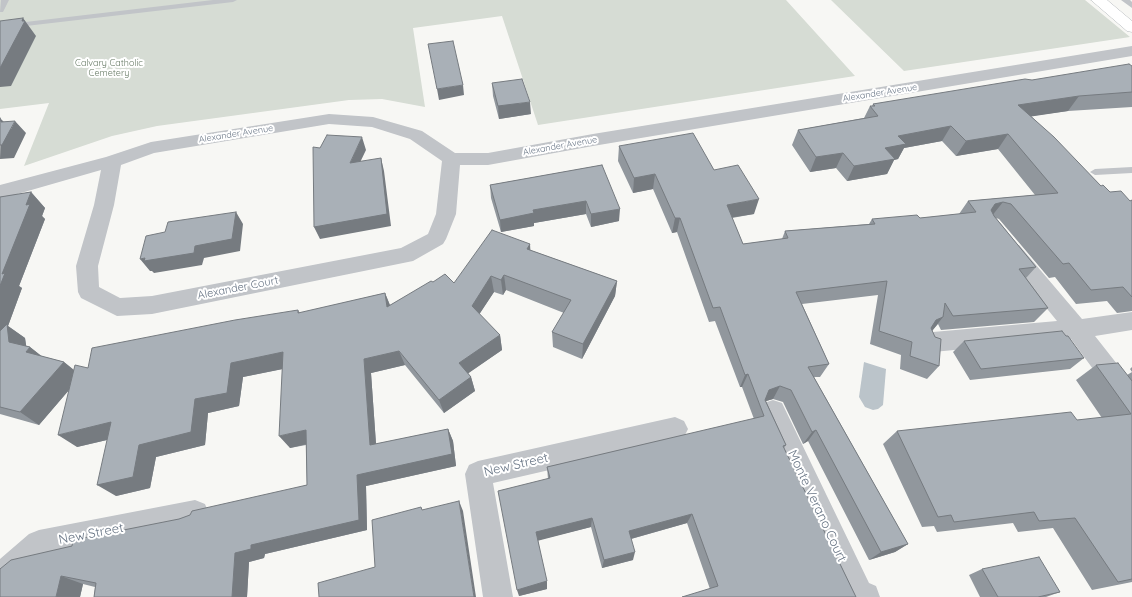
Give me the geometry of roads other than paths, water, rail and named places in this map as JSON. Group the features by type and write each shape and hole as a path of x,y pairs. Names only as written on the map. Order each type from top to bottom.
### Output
{"main road":[{"path":"1098,0 1132,28"}],"street":[{"name":"Alexander Avenue","path":"0,192 112,161 150,148 328,119 373,122 416,135 451,159 488,159 593,140 1132,51"},
{"name":"Alexander Court","path":"112,161 104,205 87,266 89,292 117,307 152,305 406,255 436,239 446,214 451,159"},
{"path":"1001,237 1077,329 1132,402"},
{"path":"933,342 1077,329 1132,321"},
{"name":"Monte Verano Court","path":"773,410 858,594 865,597"},
{"name":"New Street","path":"498,597 478,474 675,429"},
{"name":"New Street","path":"0,578 39,544 195,514"}],"lane":[{"path":"0,10 5,0"},
{"path":"0,27 233,0"},
{"path":"1125,0 1132,6"},
{"path":"1095,172 1132,170"}],"park label":[{"name":"Calvary Catholic Cemetery","path":"109,68"}]}
